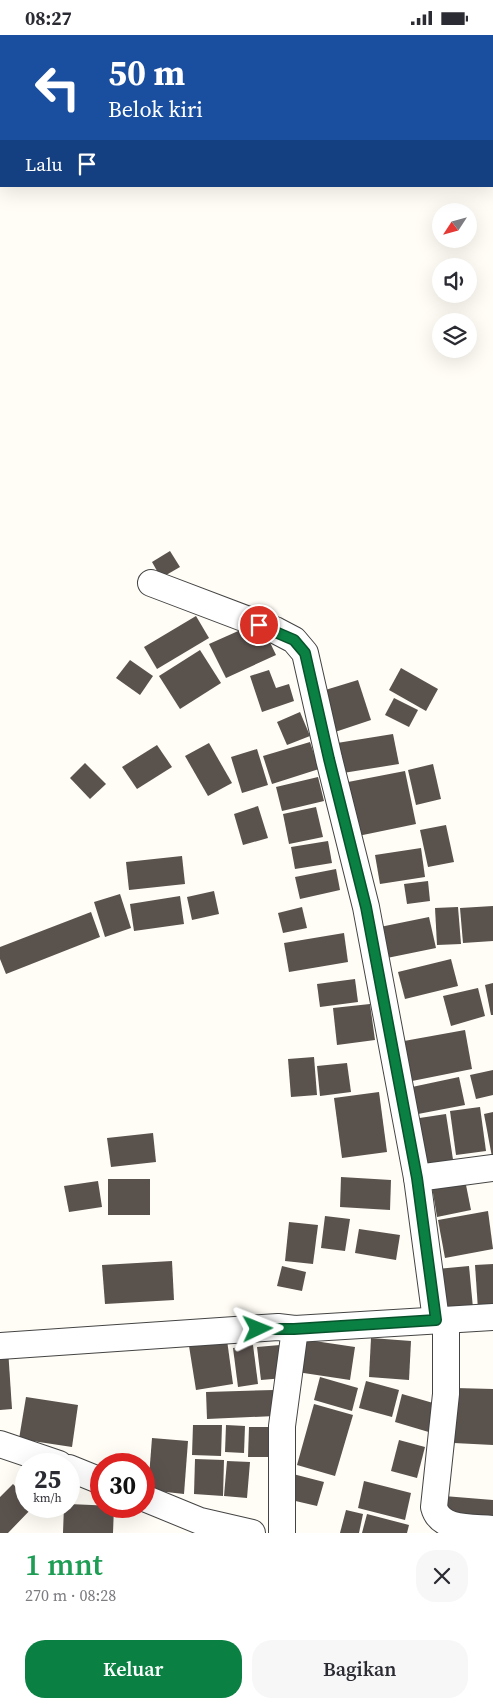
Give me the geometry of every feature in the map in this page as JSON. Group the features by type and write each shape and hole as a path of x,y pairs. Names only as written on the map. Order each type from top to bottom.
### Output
{"street":[{"path":"151,583 275,630 294,640 305,653 366,907 417,1178 441,1320 446,1394 434,1507 437,1515 444,1523 493,1529"},
{"path":"417,1178 493,1167"},
{"path":"0,1346 278,1327 294,1329 493,1317"},
{"path":"282,1533 282,1426 294,1329"},
{"path":"0,1444 27,1453"},
{"path":"155,1503 200,1521 252,1533"}],"building":[{"path":"170,551 180,567 161,578 152,562"},
{"path":"196,616 209,638 157,669 144,647"},
{"path":"245,628 250,639 265,632 276,655 226,678 209,644"},
{"path":"200,650 221,683 180,709 159,676"},
{"path":"130,660 153,676 140,695 116,678"},
{"path":"401,668 438,689 426,711 389,690"},
{"path":"269,670 276,688 289,684 294,701 262,712 250,676"},
{"path":"358,680 371,720 335,732 322,691"},
{"path":"394,698 418,710 409,727 385,715"},
{"path":"300,712 310,736 287,745 277,722"},
{"path":"393,734 399,764 343,773 337,743"},
{"path":"310,742 319,769 272,784 263,756"},
{"path":"209,743 232,783 208,796 185,756"},
{"path":"157,745 172,767 137,789 122,767"},
{"path":"257,749 268,785 242,793 231,757"},
{"path":"85,763 106,784 90,799 70,778"},
{"path":"433,764 441,799 416,805 408,770"},
{"path":"405,771 416,824 358,836 348,782"},
{"path":"318,777 324,801 282,811 276,787"},
{"path":"258,806 268,838 243,845 234,814"},
{"path":"316,807 323,837 289,844 283,814"},
{"path":"446,825 454,862 428,867 420,830"},
{"path":"328,841 332,863 295,869 291,847"},
{"path":"421,848 425,877 380,884 375,855"},
{"path":"182,856 185,884 129,890 126,862"},
{"path":"336,869 340,890 300,899 295,877"},
{"path":"428,881 430,901 407,904 404,884"},
{"path":"214,891 219,914 192,920 187,897"},
{"path":"120,894 131,928 105,937 94,902"},
{"path":"180,896 184,924 134,931 130,904"},
{"path":"493,906 493,941 463,943 460,908"},
{"path":"302,907 307,928 283,933 278,913"},
{"path":"458,907 461,944 437,945 435,908"},
{"path":"91,912 100,937 6,974 0,959 0,947"},
{"path":"429,917 436,948 387,958 380,927"},
{"path":"344,933 348,962 289,972 284,943"},
{"path":"451,959 458,986 405,999 398,972"},
{"path":"355,979 358,1002 320,1007 317,984"},
{"path":"493,983 493,1015 491,1015 485,985"},
{"path":"478,988 485,1016 451,1026 443,996"},
{"path":"370,1004 375,1040 337,1045 333,1008"},
{"path":"465,1030 472,1069 412,1081 404,1041"},
{"path":"314,1057 317,1095 291,1097 288,1059"},
{"path":"347,1063 351,1092 320,1096 317,1066"},
{"path":"493,1070 493,1095 476,1099 470,1075"},
{"path":"459,1077 465,1105 418,1114 412,1087"},
{"path":"379,1092 387,1152 342,1158 334,1098"},
{"path":"480,1107 486,1151 456,1155 450,1111"},
{"path":"493,1112 493,1157 492,1157 484,1114"},
{"path":"446,1114 454,1166 421,1170 413,1119"},
{"path":"153,1133 156,1162 111,1167 107,1138"},
{"path":"464,1175 471,1210 437,1217 431,1181"},
{"path":"341,1177 391,1180 390,1210 340,1207"},
{"path":"108,1179 150,1179 150,1215 108,1215"},
{"path":"98,1181 102,1207 69,1212 64,1186"},
{"path":"488,1211 493,1249 445,1258 438,1220"},
{"path":"325,1216 350,1219 345,1251 321,1248"},
{"path":"289,1222 318,1225 313,1264 285,1261"},
{"path":"359,1229 400,1235 396,1260 355,1253"},
{"path":"172,1261 174,1300 105,1304 102,1265"},
{"path":"493,1264 493,1308 478,1309 475,1265"},
{"path":"282,1266 306,1272 302,1291 277,1286"},
{"path":"469,1266 473,1308 440,1311 437,1269"},
{"path":"371,1338 411,1341 409,1380 369,1377"},
{"path":"301,1339 355,1347 350,1380 297,1372"},
{"path":"227,1340 233,1384 196,1390 189,1346"},
{"path":"253,1345 258,1384 238,1387 233,1348"},
{"path":"280,1345 284,1378 261,1380 257,1347"},
{"path":"8,1349 12,1409 0,1410 0,1350"},
{"path":"320,1377 358,1388 352,1411 314,1400"},
{"path":"366,1381 399,1390 392,1417 359,1408"},
{"path":"455,1388 493,1389 493,1445 454,1443"},
{"path":"274,1390 275,1416 207,1419 206,1392"},
{"path":"402,1394 440,1405 432,1433 395,1422"},
{"path":"26,1397 78,1405 72,1447 19,1439"},
{"path":"314,1404 353,1415 335,1476 297,1465"},
{"path":"193,1425 222,1425 221,1456 192,1455"},
{"path":"226,1425 245,1426 244,1453 225,1452"},
{"path":"249,1427 274,1427 273,1457 248,1457"},
{"path":"152,1438 188,1441 184,1494 155,1491 155,1453 151,1453"},
{"path":"399,1440 425,1447 417,1478 391,1471"},
{"path":"195,1459 224,1460 223,1496 194,1494"},
{"path":"227,1461 250,1462 247,1498 224,1496"},
{"path":"293,1474 324,1482 317,1506 287,1499"},
{"path":"364,1481 411,1493 405,1520 358,1508"},
{"path":"13,1484 15,1486 15,1518 22,1518 8,1533 0,1533 0,1497"},
{"path":"444,1496 493,1500 493,1522 443,1518"},
{"path":"80,1504 90,1505 90,1518 114,1518 113,1533 63,1533 64,1518 80,1518"},
{"path":"346,1510 363,1514 359,1533 340,1533"},
{"path":"367,1514 409,1525 407,1533 362,1533"}],"route":[{"path":"258,1329 278,1327 294,1329 436,1320 417,1178 366,907 305,653 294,640 275,630 259,625"}]}
